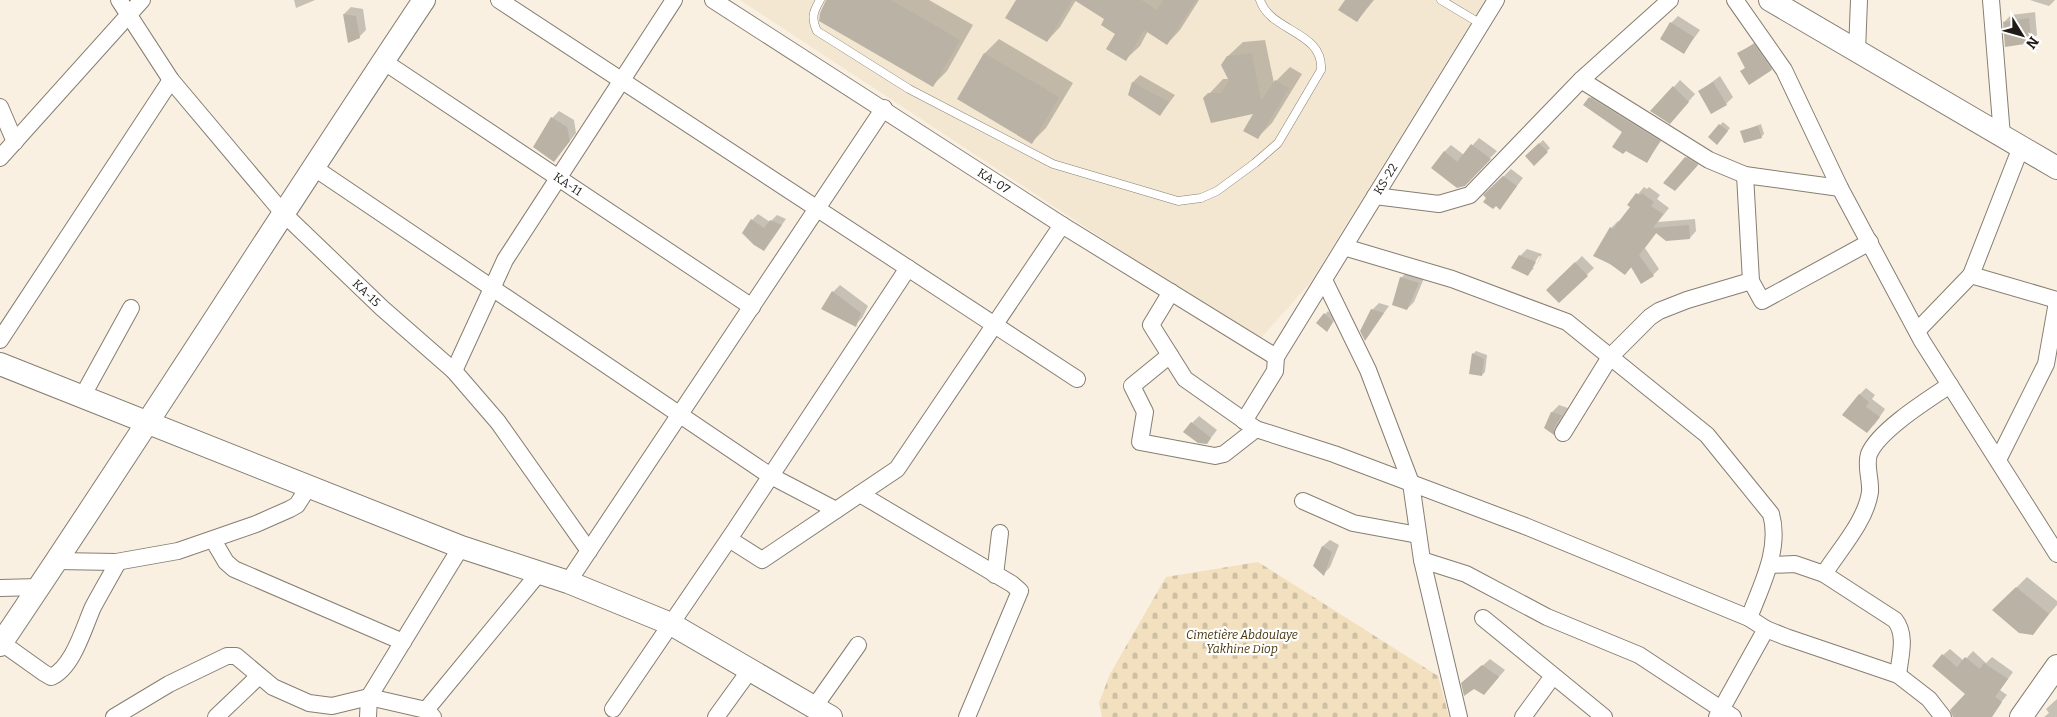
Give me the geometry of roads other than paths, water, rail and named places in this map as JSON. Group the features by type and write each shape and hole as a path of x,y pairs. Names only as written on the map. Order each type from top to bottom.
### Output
{"main road":[{"path":"1,644 150,422 282,213 424,0"},
{"path":"1770,0 2057,168"},
{"path":"0,364 461,547 568,582 671,624 823,712"},
{"path":"2021,717 2054,676"}],"street":[{"name":"KA-15","path":"119,0 171,80 282,213 382,308 454,371 498,422 589,551"},
{"path":"0,158 142,0"},
{"path":"499,0 1077,379"},
{"path":"454,371 504,260 674,0"},
{"name":"KA-07","path":"713,0 884,108 1062,225 1276,357"},
{"name":"KS-22","path":"1250,425 1275,371 1276,357 1496,0"},
{"path":"1375,196 1439,204 1470,194 1581,80 1670,0"},
{"path":"1735,0 1784,70 1840,188 1917,331 2057,554"},
{"path":"1857,51 1859,0"},
{"path":"1917,331 1971,275 2012,142 1991,0"},
{"name":"KA-11","path":"383,61 752,307"},
{"path":"0,340 171,80"},
{"path":"1581,80 1709,160 1745,175 1840,188"},
{"path":"0,107 15,142"},
{"path":"568,582 884,108"},
{"path":"313,166 769,476 836,510"},
{"path":"1745,175 1751,281 1762,301 1870,242"},
{"path":"729,539 762,560 897,469 1062,225"},
{"path":"1344,247 1452,279 1567,322 1708,435 1771,514 1774,526 1770,565 1749,618"},
{"path":"613,709 729,539 908,268"},
{"path":"1971,275 2057,301 2046,364 1998,460"},
{"path":"1324,280 1368,370 1410,483 1422,560 1459,717"},
{"path":"1563,433 1610,357 1660,311 1751,281"},
{"path":"1171,292 1150,325 1185,379 1250,425 1334,454 1525,526 1749,618 1766,629 1898,675 1929,699 1943,717"},
{"path":"82,397 131,308"},
{"path":"1170,355 1132,386 1145,412 1140,442 1215,456 1224,454 1250,425"},
{"path":"1824,574 1864,512 1870,491 1868,468 1870,454 1882,437 1894,426 1921,404 1950,385"},
{"path":"57,561 118,562 178,551 256,524 297,505 309,486"},
{"path":"860,494 1012,584 1020,591 967,717"},
{"path":"1303,501 1352,522 1418,535"},
{"path":"995,575 1000,533"},
{"path":"213,540 226,562 234,569 403,642"},
{"path":"368,717 369,697 461,547"},
{"path":"1422,560 1466,574 1547,617 1638,655 1724,715 1766,629"},
{"path":"1,644 51,677 58,674 75,651 93,608 118,562"},
{"path":"1770,565 1795,564 1824,574 1895,620 1901,628 1898,675"},
{"path":"114,717 169,684 227,656 236,656 259,676 289,695 309,703 332,706 369,697 430,714 539,573"},
{"path":"0,588 39,587"},
{"path":"1483,618 1604,717"},
{"path":"823,712 858,645"},
{"path":"716,717 750,670"},
{"path":"216,717 259,676"},
{"path":"1523,717 1553,676"}],"lane":[{"path":"820,0 813,11 812,21 817,31 909,89 1053,164 1178,201 1201,198 1217,191 1255,163 1278,142 1321,70 1322,59 1317,48 1265,11 1260,0"},
{"path":"1441,0 1481,24"}],"park label":[{"name":"Cimetière Abdoulaye Yakhine Diop","path":"1242,642"}]}
